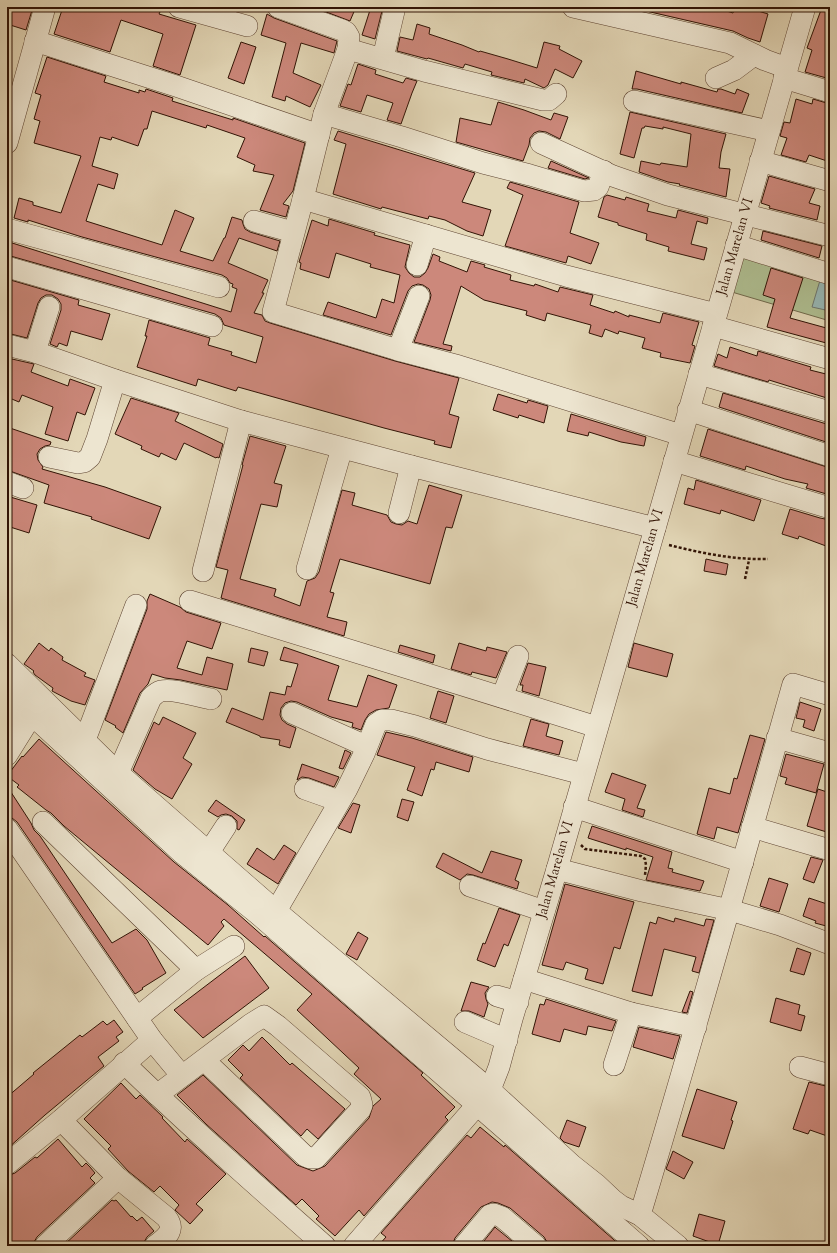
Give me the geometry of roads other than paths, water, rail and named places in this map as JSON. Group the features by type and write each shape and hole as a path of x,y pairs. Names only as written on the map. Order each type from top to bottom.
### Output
{"street":[{"path":"9,132 45,7"},
{"path":"180,7 247,26"},
{"path":"278,7 342,30 346,32 349,37 348,49 324,114 303,199 293,232 292,245 273,312 398,350 459,366 681,435"},
{"path":"383,58 395,7"},
{"path":"573,7 730,43 786,73 830,92"},
{"name":"Jalan Marelan VI","path":"354,1246 483,1098 499,1067 805,7"},
{"path":"35,41 191,91 319,135"},
{"path":"348,49 424,71 543,100 549,100 556,94"},
{"path":"716,78 734,70 754,55"},
{"path":"634,101 769,131"},
{"path":"324,114 584,191 594,190 598,187 604,171"},
{"path":"541,143 604,171 668,195 830,236"},
{"path":"760,161 830,180"},
{"path":"303,199 715,320 830,359"},
{"path":"254,221 293,232"},
{"path":"7,229 219,287"},
{"path":"417,265 426,235"},
{"path":"736,245 830,274"},
{"path":"7,267 212,326"},
{"path":"398,350 419,296"},
{"path":"35,352 49,307"},
{"path":"7,345 35,352 115,380 241,420 411,466 653,535"},
{"path":"699,374 830,412"},
{"path":"50,457 78,463 84,462 90,457 115,380"},
{"path":"688,410 830,456"},
{"path":"203,571 241,420"},
{"path":"308,569 342,448"},
{"path":"674,461 830,508"},
{"path":"399,513 411,466"},
{"path":"190,601 502,696 597,727"},
{"path":"85,740 136,605"},
{"path":"502,696 518,656"},
{"path":"7,664 118,773 276,911 483,1098 639,1246"},
{"path":"640,1215 730,910 742,862 793,684 830,695"},
{"path":"7,685 25,708 7,734"},
{"path":"118,773 151,698 156,693 163,690 174,691 211,699"},
{"path":"292,713 366,746"},
{"path":"7,755 32,715 182,853 483,1098 572,1165 613,1200 621,1206 640,1215 678,1246"},
{"path":"276,911 347,789 364,754 376,724 382,720 391,720 487,749 584,774"},
{"path":"777,738 830,753"},
{"path":"305,789 339,801"},
{"path":"574,807 742,862"},
{"path":"43,822 196,970"},
{"path":"209,852 226,826"},
{"path":"752,827 830,850"},
{"path":"7,829 152,1040 182,1076"},
{"path":"557,869 642,891 730,910 780,925 830,944"},
{"path":"470,886 544,911"},
{"path":"137,1018 196,970 234,946"},
{"path":"524,979 632,1013 696,1027"},
{"path":"497,996 518,1002"},
{"path":"614,1065 632,1013"},
{"path":"157,1094 264,1016 278,1026 360,1097 362,1105 360,1110 316,1158 310,1158 305,1156 204,1060"},
{"path":"465,1022 507,1040"},
{"path":"7,1164 61,1120 124,1063 152,1040"},
{"path":"124,1063 325,1246"},
{"path":"800,1067 830,1075"},
{"path":"61,1120 118,1178 166,1217 170,1222 170,1231 168,1236 155,1246"},
{"path":"45,1246 118,1178"},
{"path":"464,1246 490,1216 494,1214 502,1217 536,1246"}],"water":[{"path":"821,277 830,280 830,311 812,307"}]}
